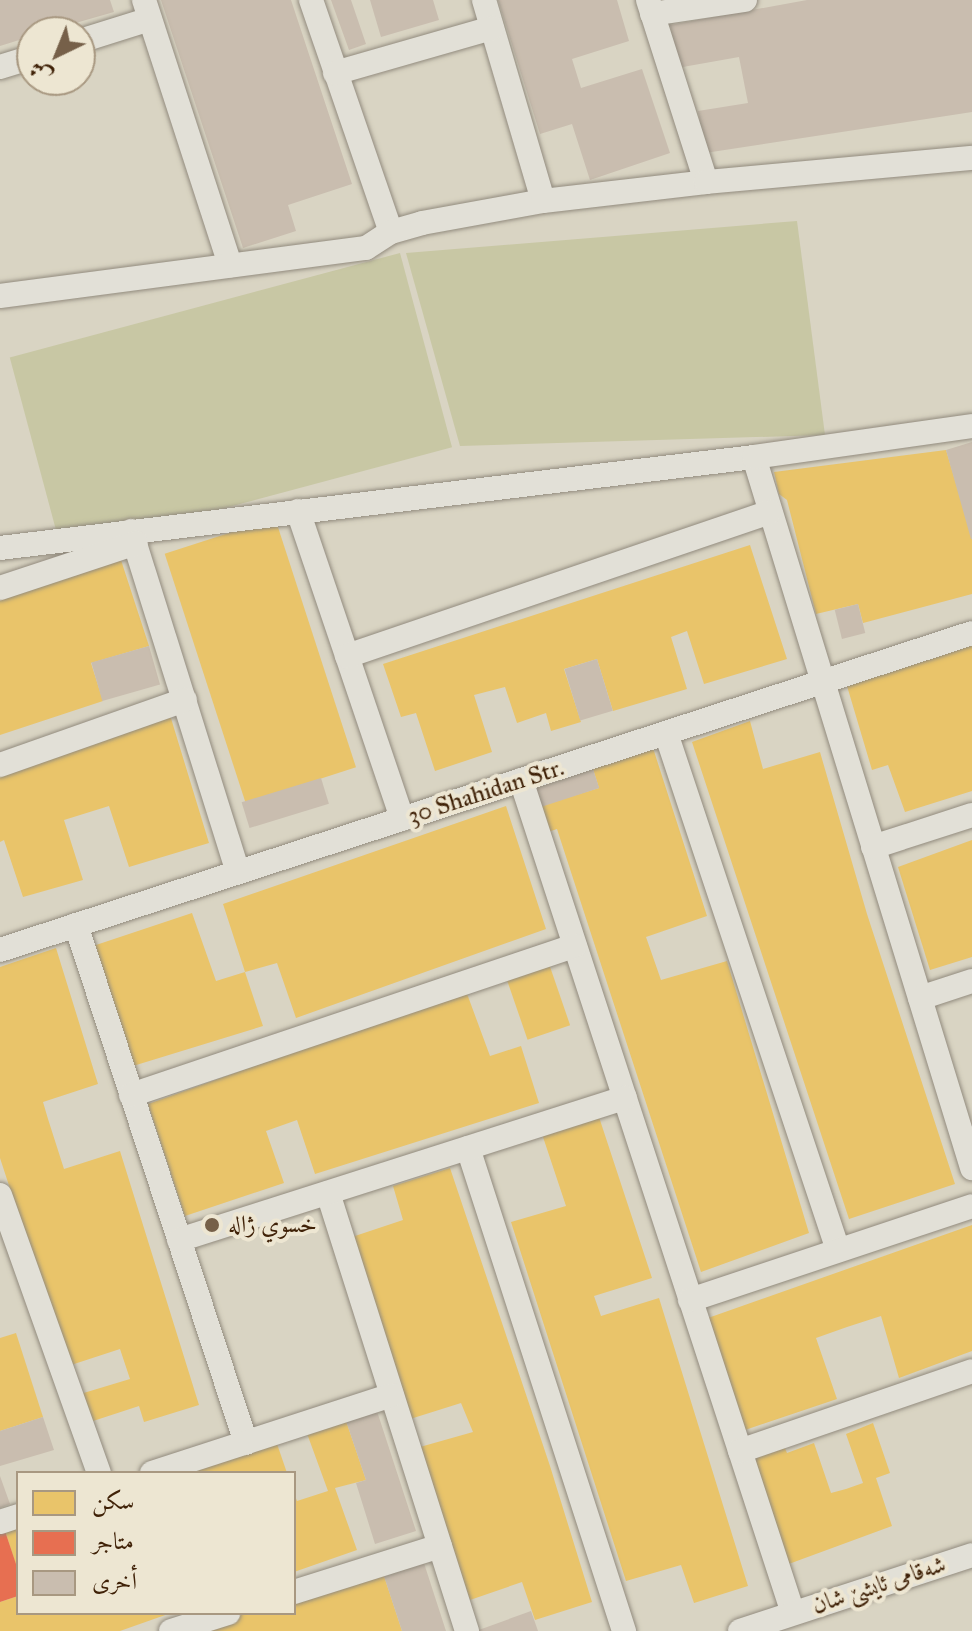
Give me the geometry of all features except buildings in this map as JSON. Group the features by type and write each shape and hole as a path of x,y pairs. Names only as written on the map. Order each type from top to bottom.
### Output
{"street":[{"path":"311,0 391,232"},
{"path":"484,0 543,201"},
{"path":"706,182 650,7 745,0"},
{"path":"96,34 147,10 230,265"},
{"path":"335,73 492,28"},
{"path":"0,296 366,248 391,232 543,201 706,182 972,158"},
{"path":"0,548 133,537 298,511 754,457 972,426"},
{"path":"754,457 972,1168"},
{"path":"298,511 402,819"},
{"path":"347,656 770,512"},
{"path":"0,588 133,537"},
{"path":"133,537 238,872"},
{"name":"30 Shahidan Str.","path":"0,950 972,633"},
{"path":"0,765 185,700"},
{"path":"666,733 838,1250"},
{"path":"521,780 793,1613"},
{"path":"873,847 972,815"},
{"path":"76,925 246,1443"},
{"path":"131,1095 575,946"},
{"path":"920,998 972,981"},
{"path":"179,1240 625,1098"},
{"path":"468,1148 624,1631"},
{"path":"328,1193 467,1631"},
{"path":"0,1195 98,1471"},
{"path":"690,1300 972,1206"},
{"path":"740,1451 972,1371"},
{"path":"158,1471 392,1395"},
{"path":"296,1591 440,1546"},
{"name":"شەقامی ئایشێ شان","path":"740,1631 972,1555"},
{"path":"171,1631 222,1615"}],"green space":[{"path":"797,221 825,435 460,446 406,253"},
{"path":"400,253 452,447 62,552 10,358"}],"place":[{"name":"خسوي ژاله","path":"212,1225"}]}
